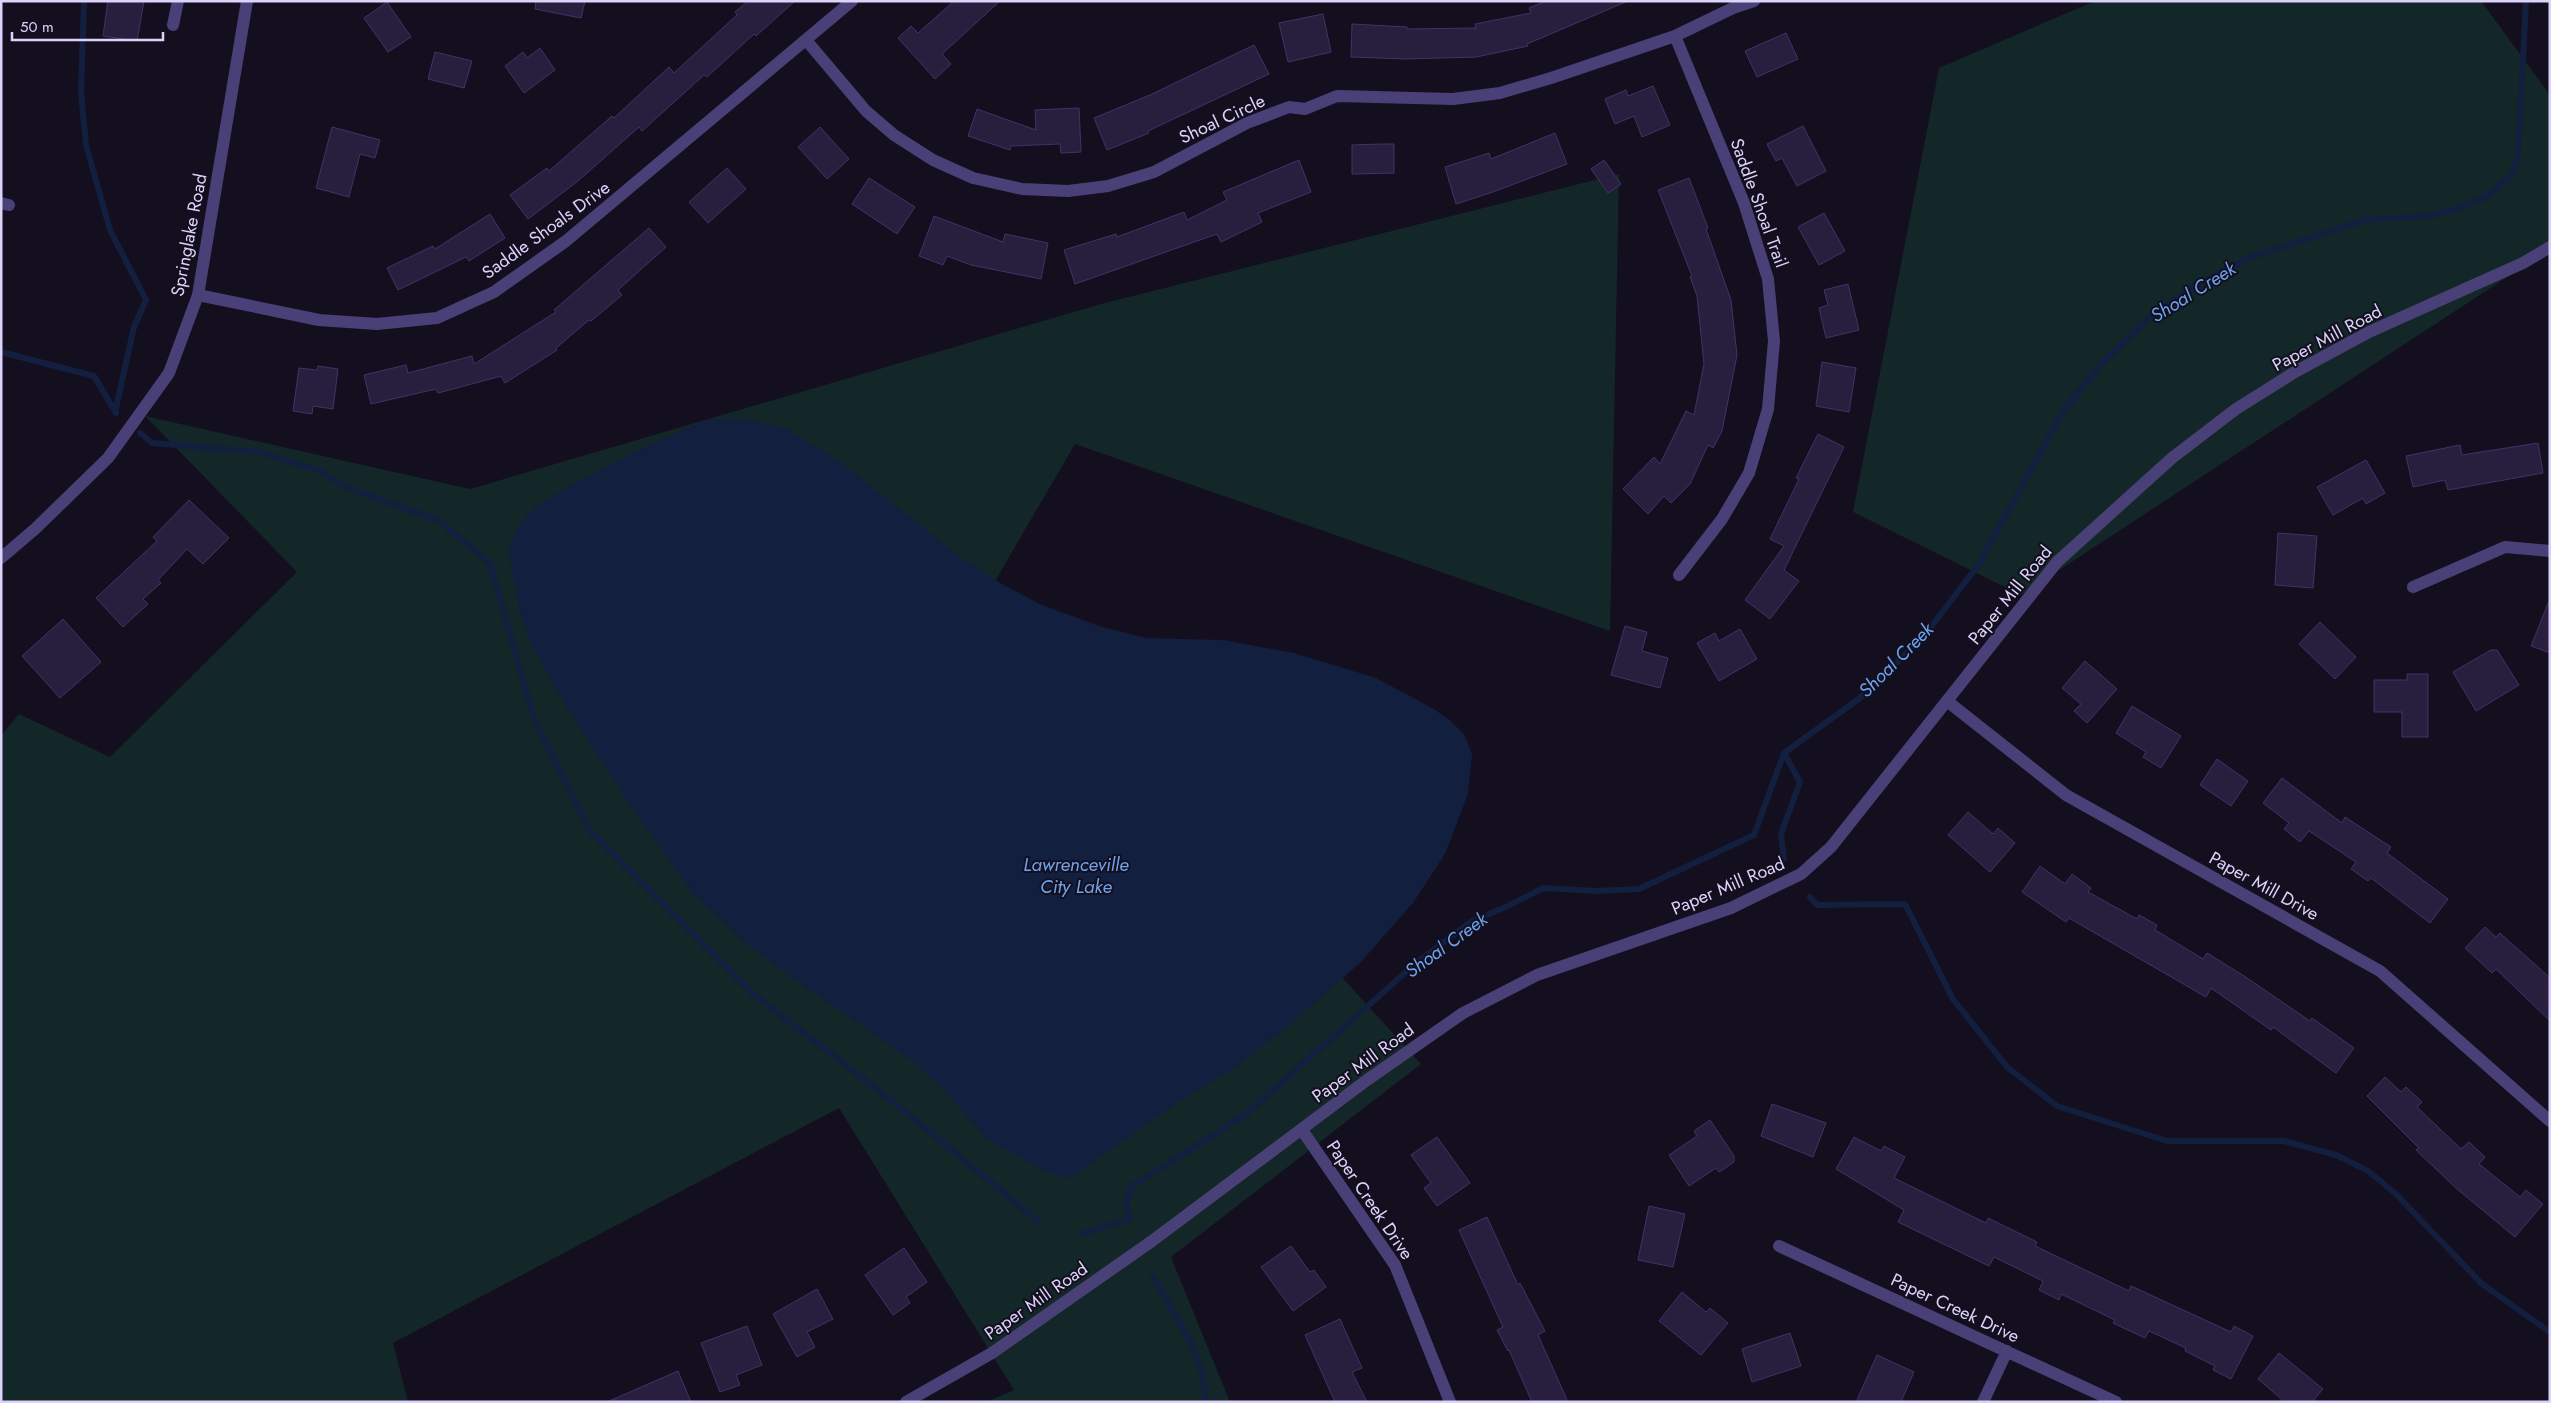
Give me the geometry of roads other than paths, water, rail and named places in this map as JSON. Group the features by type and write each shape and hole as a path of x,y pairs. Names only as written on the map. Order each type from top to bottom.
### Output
{"street":[{"path":"173,25 178,1"},
{"name":"Springlake Road","path":"1,558 35,529 108,458 170,373 198,295 247,1"},
{"name":"Saddle Shoals Drive","path":"198,295 318,320 377,324 437,318 494,292 566,241 852,1"},
{"name":"Shoal Circle","path":"806,40 866,111 894,136 932,160 973,178 1022,189 1068,191 1108,186 1154,172 1247,123 1289,107 1305,109 1337,96 1453,99 1500,93 1551,78 1675,36 1733,8 1754,1"},
{"name":"Saddle Shoal Trail","path":"1675,36 1752,229 1768,279 1774,341 1768,409 1749,473 1722,519 1679,575"},
{"name":"Paper Mill Road","path":"906,1402 992,1353 1152,1241 1367,1080 1463,1013 1538,975 1731,908 1801,874 1830,847 2057,562 2172,458 2236,409 2295,372 2369,332 2523,263 2550,247"},
{"path":"2413,587 2505,547 2550,551"},
{"name":"Paper Mill Drive","path":"1947,701 2066,795 2380,971 2550,1121"},
{"name":"Paper Creek Drive","path":"1302,1130 1396,1265 1450,1402"},
{"name":"Paper Creek Drive","path":"1779,1246 2116,1402"},
{"path":"1983,1402 2007,1351"}],"water":[{"name":"Lawrenceville City Lake","path":"709,419 745,419 785,428 836,459 959,556 998,582 1042,605 1102,627 1146,638 1223,640 1294,653 1376,678 1434,709 1452,722 1464,734 1472,754 1468,794 1445,854 1413,903 1361,962 1286,1028 1235,1067 1174,1105 1076,1174 1066,1178 1043,1170 987,1139 945,1091 913,1061 801,984 744,942 692,892 635,812 567,708 531,643 521,616 508,548 521,522 538,505 575,483 649,445"}],"waterway":[{"path":"84,1 81,93 86,145 110,230 146,300 134,327 115,412"},
{"name":"Shoal Creek","path":"1081,1234 1130,1219 1126,1203 1131,1187 1245,1115 1415,964 1472,921 1508,906 1543,888 1596,891 1639,889 1754,835 1784,753 1860,698 1924,636 1979,564 2064,410 2102,363 2145,321 2195,286 2248,258 2365,220 2428,216 2457,209 2488,196 2512,175 2518,155 2526,1"},
{"path":"1,352 94,376 116,413"},
{"path":"140,433 152,443 259,452 318,470 348,488 438,520 490,563 534,719 590,831 751,992 896,1104 1039,1222"},
{"path":"1784,753 1800,782 1781,834 1784,859"},
{"path":"1810,897 1817,905 1905,904 1953,999 2007,1067 2057,1106 2167,1141 2284,1141 2336,1155 2368,1171 2395,1193 2482,1284 2550,1332"},
{"name":"Shoal Creek","path":"1153,1277 1188,1336 1195,1352 1204,1385 1205,1402"}]}
